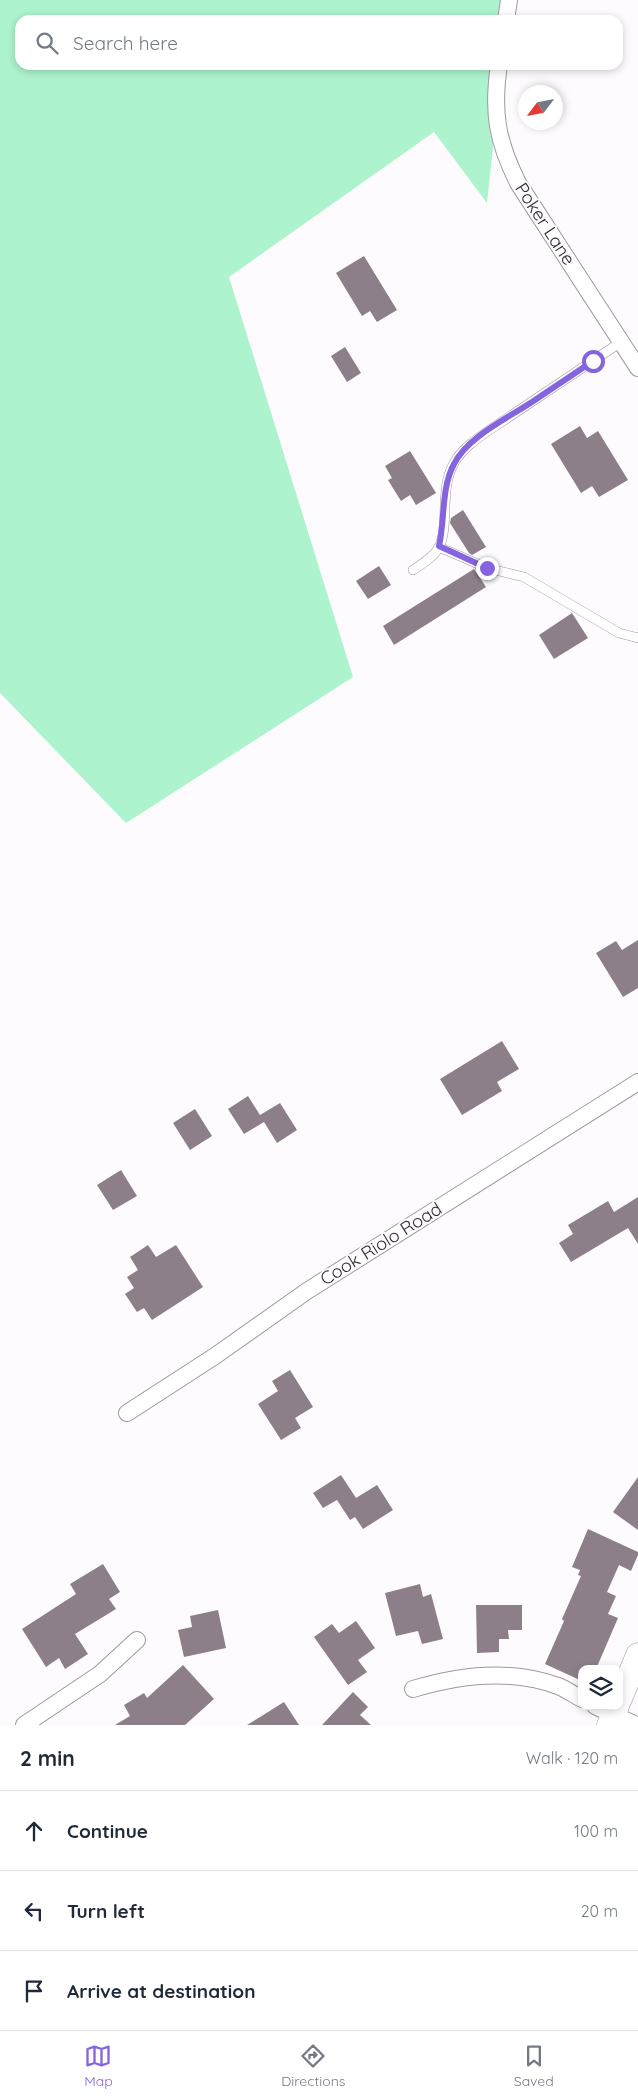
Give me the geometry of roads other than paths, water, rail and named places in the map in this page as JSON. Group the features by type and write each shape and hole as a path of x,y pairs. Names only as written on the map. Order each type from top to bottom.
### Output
{"street":[{"path":"507,15 509,0"},
{"name":"Poker Lane","path":"498,70 495,111 505,158 518,183 638,368"},
{"name":"Cook Riolo Road","path":"127,1412 215,1356 307,1291 638,1082"},
{"path":"24,1725 100,1674 137,1640"},
{"path":"636,1725 611,1711 638,1655"},
{"path":"413,1689 437,1682 468,1677 500,1676 528,1679 558,1686 578,1697"}],"lane":[{"path":"413,570 427,560 439,546 447,485 454,464 467,447 621,342"},
{"path":"439,546 487,568 524,577 619,633 638,638"}]}
